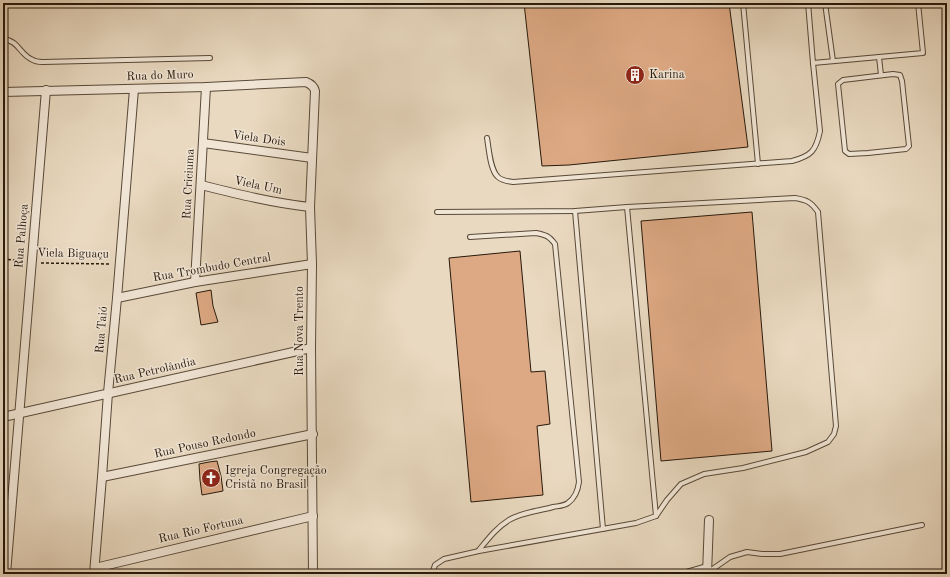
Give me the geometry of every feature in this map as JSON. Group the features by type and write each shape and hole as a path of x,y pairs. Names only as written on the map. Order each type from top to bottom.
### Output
{"street":[{"name":"Rua do Muro","path":"3,92 206,87 306,82 315,88"},
{"name":"Rua Criciuma","path":"195,282 206,87"},
{"name":"Rua Nova Trento","path":"313,574 313,434 311,348 312,264 310,207 315,88"},
{"name":"Rua Taió","path":"95,571 108,393 134,89"},
{"name":"Rua Palhoça","path":"6,574 46,90"},
{"name":"Viela Dois","path":"203,143 312,158"},
{"name":"Viela Um","path":"201,185 257,198 310,207"},
{"name":"Rua Trombudo Central","path":"117,298 195,282 312,264"},
{"name":"Rua Petrolândia","path":"3,417 311,348"},
{"name":"Rua Pouso Redondo","path":"102,477 313,434"},
{"name":"Rua Rio Fortuna","path":"95,571 313,516"},
{"path":"686,574 707,572 709,520"}],"lane":[{"path":"743,3 758,164"},
{"path":"487,138 493,171 499,178 505,181 513,182 758,164 792,161 804,158 813,151 818,142 820,132 808,3"},
{"path":"825,3 833,61"},
{"path":"813,63 923,53 918,3"},
{"path":"3,39 9,40 15,44 30,59 43,62 210,58"},
{"path":"879,57 881,75"},
{"path":"894,74 900,76 902,81 910,146 906,149 868,154 849,154 845,150 838,84 843,80 881,75 894,74"},
{"path":"432,574 435,565 444,559 479,551 636,523 656,516 681,484 704,474 743,468 806,452 828,442 834,434 836,426 818,212 813,205 805,200 795,198 575,211 437,212"},
{"path":"627,207 656,516"},
{"path":"575,211 603,529"},
{"path":"470,237 536,233 544,234 555,244 579,482 578,490 574,498 567,504 520,515 509,520 490,535 479,551"},
{"path":"707,572 730,557 746,552 780,554 922,525"}],"path":[{"name":"Viela Biguaçu","path":"3,259 32,262 119,265"}],"building":[{"name":"Karina","path":"524,3 729,3 748,147 569,165 542,166"},
{"path":"752,212 772,451 661,461 641,221"},
{"path":"520,251 531,372 545,371 550,424 537,426 543,495 471,502 449,258"},
{"path":"211,290 213,306 218,322 201,325 196,293"},
{"name":"Igreja Congregação Cristã no Brasil","path":"217,461 223,491 202,495 199,464"}],"place":[{"name":"Karina","path":"635,75"},
{"name":"Igreja Congregação Cristã no Brasil","path":"211,478"}]}
